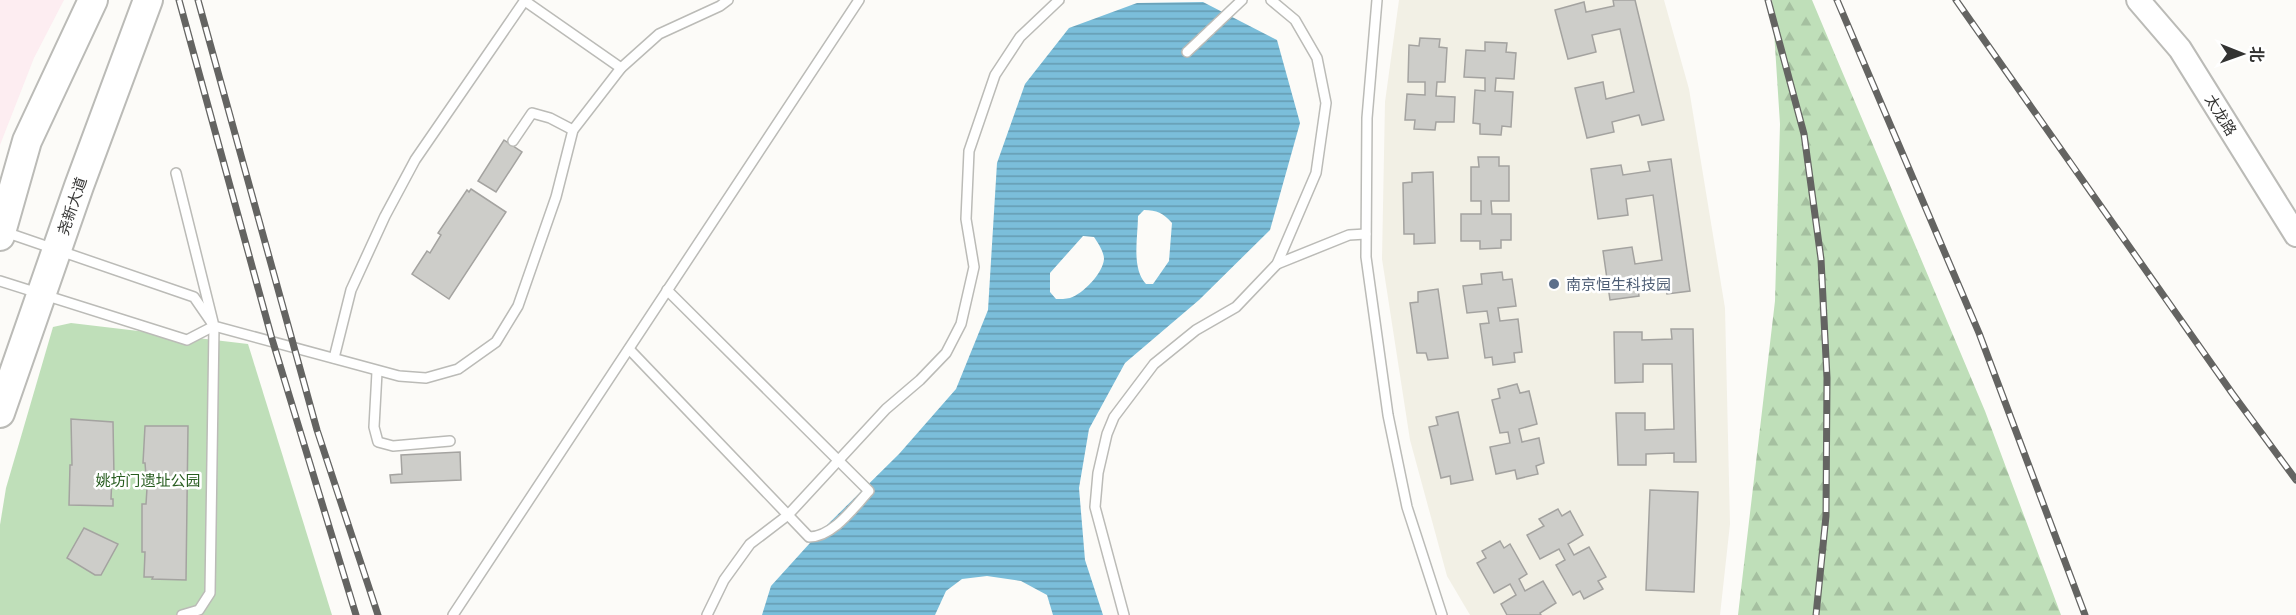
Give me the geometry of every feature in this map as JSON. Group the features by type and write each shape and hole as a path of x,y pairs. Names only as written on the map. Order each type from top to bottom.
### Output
{"main road":[{"path":"0,232 27,141 93,0"},
{"name":"尧新大道","path":"0,412 148,0"}],"street":[{"name":"太龙路","path":"2138,0 2180,49 2296,235"}],"lane":[{"path":"0,232 194,297 213,326 378,372 426,378 458,369 496,342 518,306 556,197 573,130 621,68 660,34 728,0"},
{"path":"453,615 859,0"},
{"path":"707,615 724,580 750,544 788,515 886,409 920,380 946,352 961,324 974,267 966,219 969,151 995,75 1020,37 1059,0"},
{"path":"1186,52 1242,0"},
{"path":"1124,615 1095,507 1098,473 1107,434 1114,417 1154,364 1196,330 1236,307 1277,264 1316,173 1326,103 1317,58 1295,20 1271,0"},
{"path":"1377,0 1367,118 1366,257 1390,426 1407,507 1442,615"},
{"path":"334,358 351,291 385,216 415,160 525,1 621,68"},
{"path":"513,141 532,113 550,118 573,130"},
{"path":"176,173 213,326 210,593 200,610 182,615"},
{"path":"1277,264 1349,235 1366,234"},
{"path":"0,281 187,340 213,326"},
{"path":"629,349 808,537 816,537 833,528 869,491 667,290"},
{"path":"378,372 374,427 378,442 393,446 450,441"}],"shaded area":[{"path":"0,0 64,0 34,58 0,145"},
{"name":"南京恒生科技园","path":"1399,0 1664,0 1689,89 1725,308 1730,524 1720,615 1470,615 1447,576 1410,440 1382,259 1385,102"}],"green space":[{"path":"1772,0 1812,0 1985,411 2061,615 1738,615 1775,301 1780,124"},
{"name":"姚坊门遗址公园","path":"71,323 248,344 332,615 0,615 0,525 6,488 53,327"}],"water":[{"path":"1203,2 1277,40 1300,123 1270,230 1199,300 1125,363 1089,429 1079,488 1085,560 1103,615 1053,615 1047,595 1021,581 987,576 962,579 946,591 935,615 762,615 771,586 819,533 899,454 956,389 988,310 997,163 1025,84 1069,28 1137,3","holes":["1144,210 1159,213 1172,223 1169,261 1153,284 1146,284 1138,270 1138,216","1083,236 1094,237 1103,253 1103,265 1092,282 1081,292 1070,298 1056,299 1050,292 1050,273"]}],"building":[{"path":"1613,0 1635,0 1664,120 1642,125 1639,115 1612,122 1614,132 1587,138 1575,88 1603,82 1606,99 1634,92 1620,29 1592,35 1596,52 1568,59 1555,10 1584,2 1586,12 1614,6"},
{"path":"1420,38 1440,39 1439,47 1447,48 1445,82 1437,82 1436,96 1455,97 1454,122 1436,122 1435,130 1414,129 1415,120 1405,120 1407,94 1425,95 1425,82 1408,82 1409,45 1419,46"},
{"path":"1485,42 1507,43 1506,52 1516,53 1514,79 1496,78 1495,91 1513,92 1511,127 1502,126 1501,135 1480,134 1480,124 1473,123 1475,90 1485,91 1485,78 1464,77 1466,50 1485,51"},
{"path":"504,140 522,152 496,192 478,181"},
{"path":"1478,157 1499,157 1499,166 1509,166 1509,201 1491,201 1492,214 1511,214 1511,240 1501,240 1501,248 1480,249 1480,241 1461,241 1461,214 1481,214 1481,201 1471,201 1471,167 1479,167"},
{"path":"1671,159 1690,291 1667,294 1665,283 1638,288 1639,296 1610,300 1603,251 1632,247 1635,264 1662,260 1653,195 1626,199 1628,215 1598,219 1591,169 1621,165 1623,175 1650,171 1648,162"},
{"path":"1433,172 1435,243 1414,244 1414,234 1404,234 1403,183 1412,182 1412,173"},
{"path":"471,189 506,212 449,299 412,274 427,251 430,253 441,235 438,233 467,190 469,192"},
{"path":"1502,272 1503,280 1512,279 1516,306 1498,308 1500,321 1518,319 1522,352 1514,353 1515,362 1493,365 1492,357 1485,358 1480,324 1489,323 1487,311 1467,313 1463,286 1482,284 1481,274"},
{"path":"1438,289 1448,358 1428,360 1426,353 1417,353 1410,303 1418,302 1418,292"},
{"path":"1671,329 1693,329 1696,462 1674,462 1674,453 1646,454 1646,465 1618,465 1616,413 1645,413 1645,430 1674,429 1672,364 1643,364 1643,382 1615,383 1614,332 1642,332 1642,340 1672,339"},
{"path":"1517,384 1520,393 1529,391 1537,424 1519,429 1522,442 1539,438 1544,463 1536,466 1538,474 1517,479 1515,470 1496,474 1490,447 1510,443 1508,432 1500,433 1492,400 1500,398 1498,389"},
{"path":"1458,412 1473,480 1451,484 1450,476 1441,478 1429,427 1438,425 1436,417"},
{"path":"71,419 113,422 114,476 112,476 111,499 113,499 113,506 69,505 70,465 72,465"},
{"path":"145,426 188,426 186,580 144,577 142,504 146,504 147,488 145,463 143,463"},
{"path":"460,452 461,480 391,483 390,475 402,474 401,455"},
{"path":"1650,490 1698,492 1694,592 1646,590"},
{"path":"1558,509 1562,516 1570,511 1583,535 1568,544 1574,555 1589,547 1606,577 1598,581 1603,589 1584,599 1580,591 1573,595 1556,565 1565,560 1559,549 1540,559 1527,535 1544,526 1539,519"},
{"path":"84,528 118,544 101,575 95,575 67,558"},
{"path":"1500,541 1504,548 1510,544 1527,574 1519,579 1525,591 1543,581 1556,603 1540,613 1541,615 1507,615 1501,604 1516,595 1510,584 1494,593 1477,563 1486,558 1482,551"}],"railway":[{"path":"179,0 272,339 356,615"},
{"path":"198,0 317,430 378,615"},
{"path":"1768,0 1804,134 1821,259 1827,378 1826,516 1816,615"},
{"path":"1837,0 1979,333 2085,615"},
{"path":"1956,0 2232,393 2296,480"}],"place":[{"name":"南京恒生科技园","path":"1554,284"}]}
